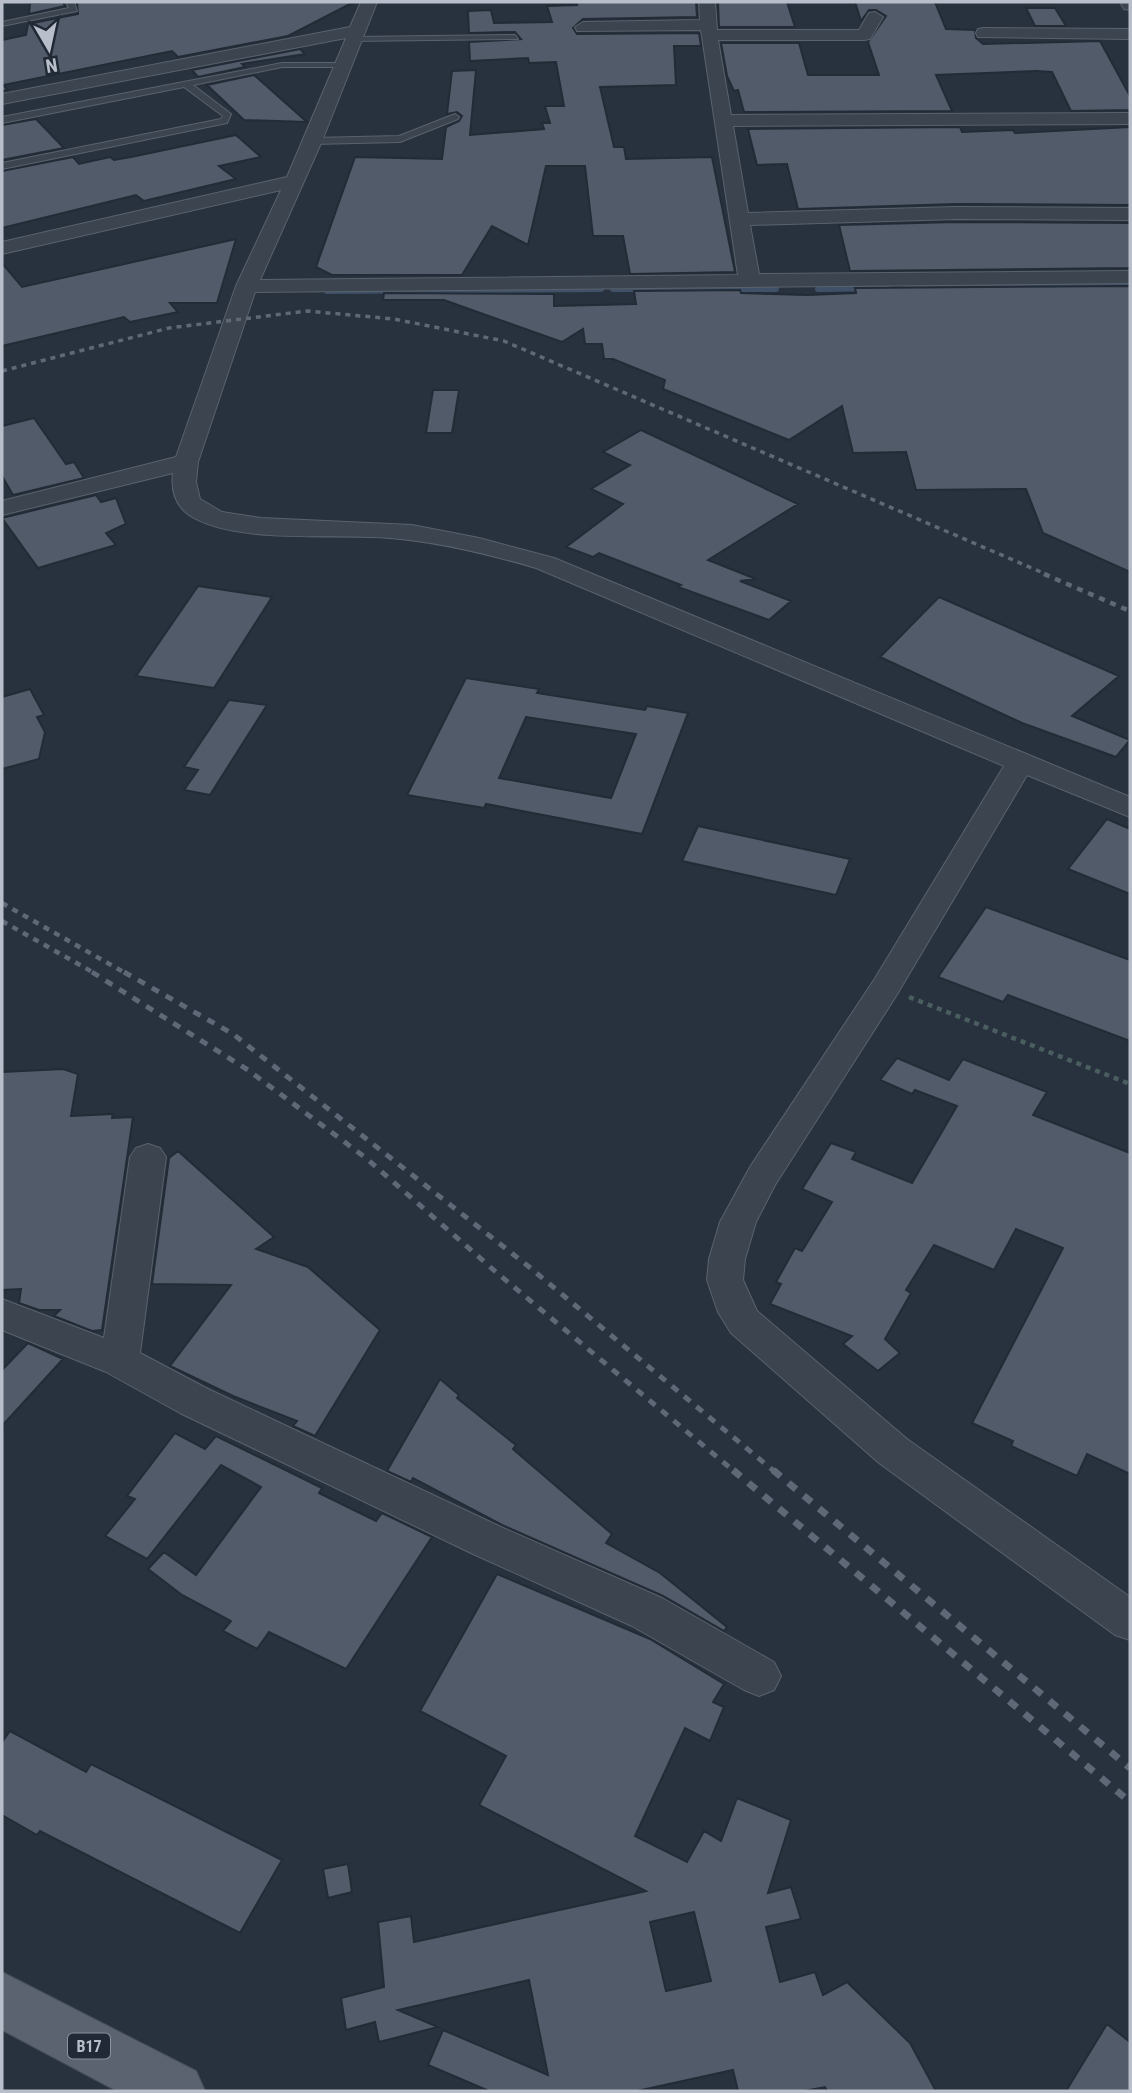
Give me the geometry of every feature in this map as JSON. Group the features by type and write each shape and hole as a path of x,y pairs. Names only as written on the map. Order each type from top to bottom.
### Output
{"main road":[{"name":"B17","path":"2,2000 176,2091"}],"street":[{"path":"369,2 313,141 247,286 186,462 182,483 187,498 198,510 215,519 390,530 455,539 515,553 567,570 1130,808"},
{"path":"706,2 749,280"},
{"path":"583,27 864,35 875,17"},
{"path":"984,33 1130,33"},
{"path":"2,99 354,35"},
{"path":"723,121 819,118 1130,118"},
{"path":"2,248 295,181"},
{"path":"739,219 956,213 1130,214"},
{"path":"247,286 1130,277"},
{"path":"2,508 84,486 161,471 186,462"},
{"path":"1021,762 885,988 762,1177 738,1222 727,1259 725,1280 729,1294 744,1322 893,1451 1130,1621"},
{"path":"120,1361 148,1157"},
{"path":"2,1314 120,1361 194,1401 389,1494 647,1612 759,1676"}],"lane":[{"path":"2,24 75,9 71,2"},
{"path":"354,35 515,37"},
{"path":"2,120 282,65 343,65"},
{"path":"2,166 223,121 228,116 186,84"},
{"path":"313,141 400,139 455,117"}],"path":[{"path":"885,988 1130,1084"}],"building":[{"path":"63,2 65,6 29,14 30,3"},
{"path":"77,2 354,2 288,36 178,57 172,51 3,85 8,90 2,91 2,40 26,35 28,24 78,14"},
{"path":"576,2 696,2 697,17 583,19 573,28 577,34 699,33 701,46 674,46 676,85 600,87 614,147 624,147 626,159 712,157 735,272 630,274 623,236 593,236 585,166 546,166 528,245 492,226 462,275 332,275 316,267 355,157 442,159 446,127 459,121 462,116 457,112 447,114 452,71 476,70 470,135 544,129 542,123 550,123 545,106 564,106 556,62 529,63 528,58 470,61 469,42 521,39 515,32 469,33 468,11 491,10 494,23 552,22 547,6 577,5"},
{"path":"718,2 787,2 795,27 719,27"},
{"path":"855,2 935,2 946,29 975,30 976,38 983,44 1100,41 1130,96 1130,110 1071,111 1052,72 1036,71 936,75 952,111 744,112 738,90 734,91 727,76 721,43 799,43 808,75 879,75 868,42 886,16 876,10 869,10 861,21"},
{"path":"1026,8 1055,8 1066,26 1035,26"},
{"path":"300,49 305,54 242,64 245,67 198,77 192,70"},
{"path":"254,75 307,122 244,120 207,85"},
{"path":"36,119 64,148 2,160 2,125"},
{"path":"960,127 962,132 1013,130 1015,133 1130,127 1130,205 956,204 798,209 787,164 757,165 748,129"},
{"path":"236,135 261,157 219,166 236,179 144,201 136,195 2,228 2,171 73,157 79,164 110,157 114,160"},
{"path":"956,222 1130,223 1130,268 850,271 839,225"},
{"path":"236,239 217,303 170,303 178,312 130,322 124,317 2,346 2,263 22,287"},
{"path":"1130,286 1130,572 1043,533 1026,489 916,490 906,452 853,453 842,406 789,440 663,389 665,380 613,359 604,359 602,344 585,344 583,329 562,342 444,300 383,300 384,293 554,294 554,306 636,304 634,291 740,290 741,293 807,295 856,293 855,288"},
{"path":"433,390 459,390 452,433 426,433"},
{"path":"34,418 66,464 74,462 84,478 13,495 2,476 2,426"},
{"path":"641,430 798,504 708,560 756,579 740,581 791,601 769,620 678,587 681,585 599,553 593,557 566,547 623,504 591,489 630,465 603,452"},
{"path":"96,495 101,502 116,498 126,524 106,533 116,545 38,568 2,518"},
{"path":"198,586 272,597 214,688 136,676"},
{"path":"939,597 1119,676 1072,716 1130,740 1116,757 1022,723 880,657"},
{"path":"466,678 539,689 537,693 645,710 647,706 688,713 642,834 486,804 484,808 407,795","holes":["526,717 636,734 611,798 499,778"]},
{"path":"30,689 44,715 37,717 45,732 39,759 2,769 2,697"},
{"path":"229,700 267,705 210,795 184,790 198,770 184,767"},
{"path":"1107,819 1130,829 1130,894 1068,869"},
{"path":"698,826 850,859 836,895 682,861"},
{"path":"986,907 1130,960 1130,1041 1008,995 1003,1002 938,977"},
{"path":"897,1058 949,1080 963,1059 1047,1092 1033,1115 1130,1153 1130,1474 1087,1454 1077,1476 1011,1446 1013,1441 972,1423 1063,1248 1016,1229 994,1270 934,1245 906,1290 911,1293 885,1339 900,1353 878,1371 843,1344 852,1336 770,1304 781,1284 776,1282 795,1248 802,1251 832,1202 802,1189 831,1143 856,1152 852,1159 912,1183 957,1106 915,1090 912,1094 880,1080"},
{"path":"63,1069 78,1074 71,1116 113,1114 112,1118 133,1117 102,1330 92,1331 54,1316 60,1310 39,1310 19,1303 21,1289 2,1290 2,1072"},
{"path":"178,1151 274,1237 256,1249 308,1267 380,1330 315,1436 293,1426 297,1421 233,1396 170,1366 231,1285 152,1284 169,1158"},
{"path":"28,1343 63,1359 2,1426 2,1370"},
{"path":"440,1379 459,1395 457,1398 516,1445 513,1449 612,1534 606,1543 660,1573 727,1627 724,1631 663,1596 502,1525 413,1478 411,1482 387,1471"},
{"path":"175,1433 205,1449 216,1436 322,1488 319,1493 376,1521 382,1513 432,1537 346,1669 269,1632 257,1649 223,1631 231,1621 182,1595 148,1569 164,1552 196,1575 261,1487 221,1465 147,1559 105,1536 135,1499 127,1496"},
{"path":"497,1574 650,1639 724,1684 713,1702 724,1707 710,1741 685,1728 635,1836 687,1862 704,1831 721,1841 737,1798 791,1820 768,1893 791,1887 801,1919 766,1927 780,1982 815,1972 823,1995 847,1982 910,2043 936,2091 827,2091 825,2087 804,2091 738,2091 733,2070 637,2091 489,2091 428,2065 443,2030 548,2075 529,1980 398,2010 438,2027 379,2042 375,2022 346,2030 341,1998 384,1987 378,1922 411,1916 414,1942 646,1891 479,1805 506,1756 420,1711","holes":["694,1912 711,1981 666,1991 650,1922"]},
{"path":"10,1731 86,1772 91,1764 282,1860 240,1933 40,1831 37,1835 2,1815 2,1742"},
{"path":"348,1864 352,1892 328,1898 323,1869"},
{"path":"1107,2024 1130,2042 1130,2091 1066,2091"}],"waterway":[{"path":"908,288 1130,283"},
{"path":"818,289 887,288"},
{"path":"327,291 601,289"},
{"path":"613,289 776,289"}],"railway":[{"path":"2,371 169,328 307,311 394,319 504,341 1048,575"},
{"path":"1044,574 1130,611"},
{"path":"2,903 127,974"},
{"path":"2,921 96,974"},
{"path":"92,972 248,1070 366,1158 496,1272 735,1472"},
{"path":"124,972 233,1034 528,1266 775,1472"},
{"path":"733,1470 1130,1802"},
{"path":"773,1470 1130,1768"}]}
